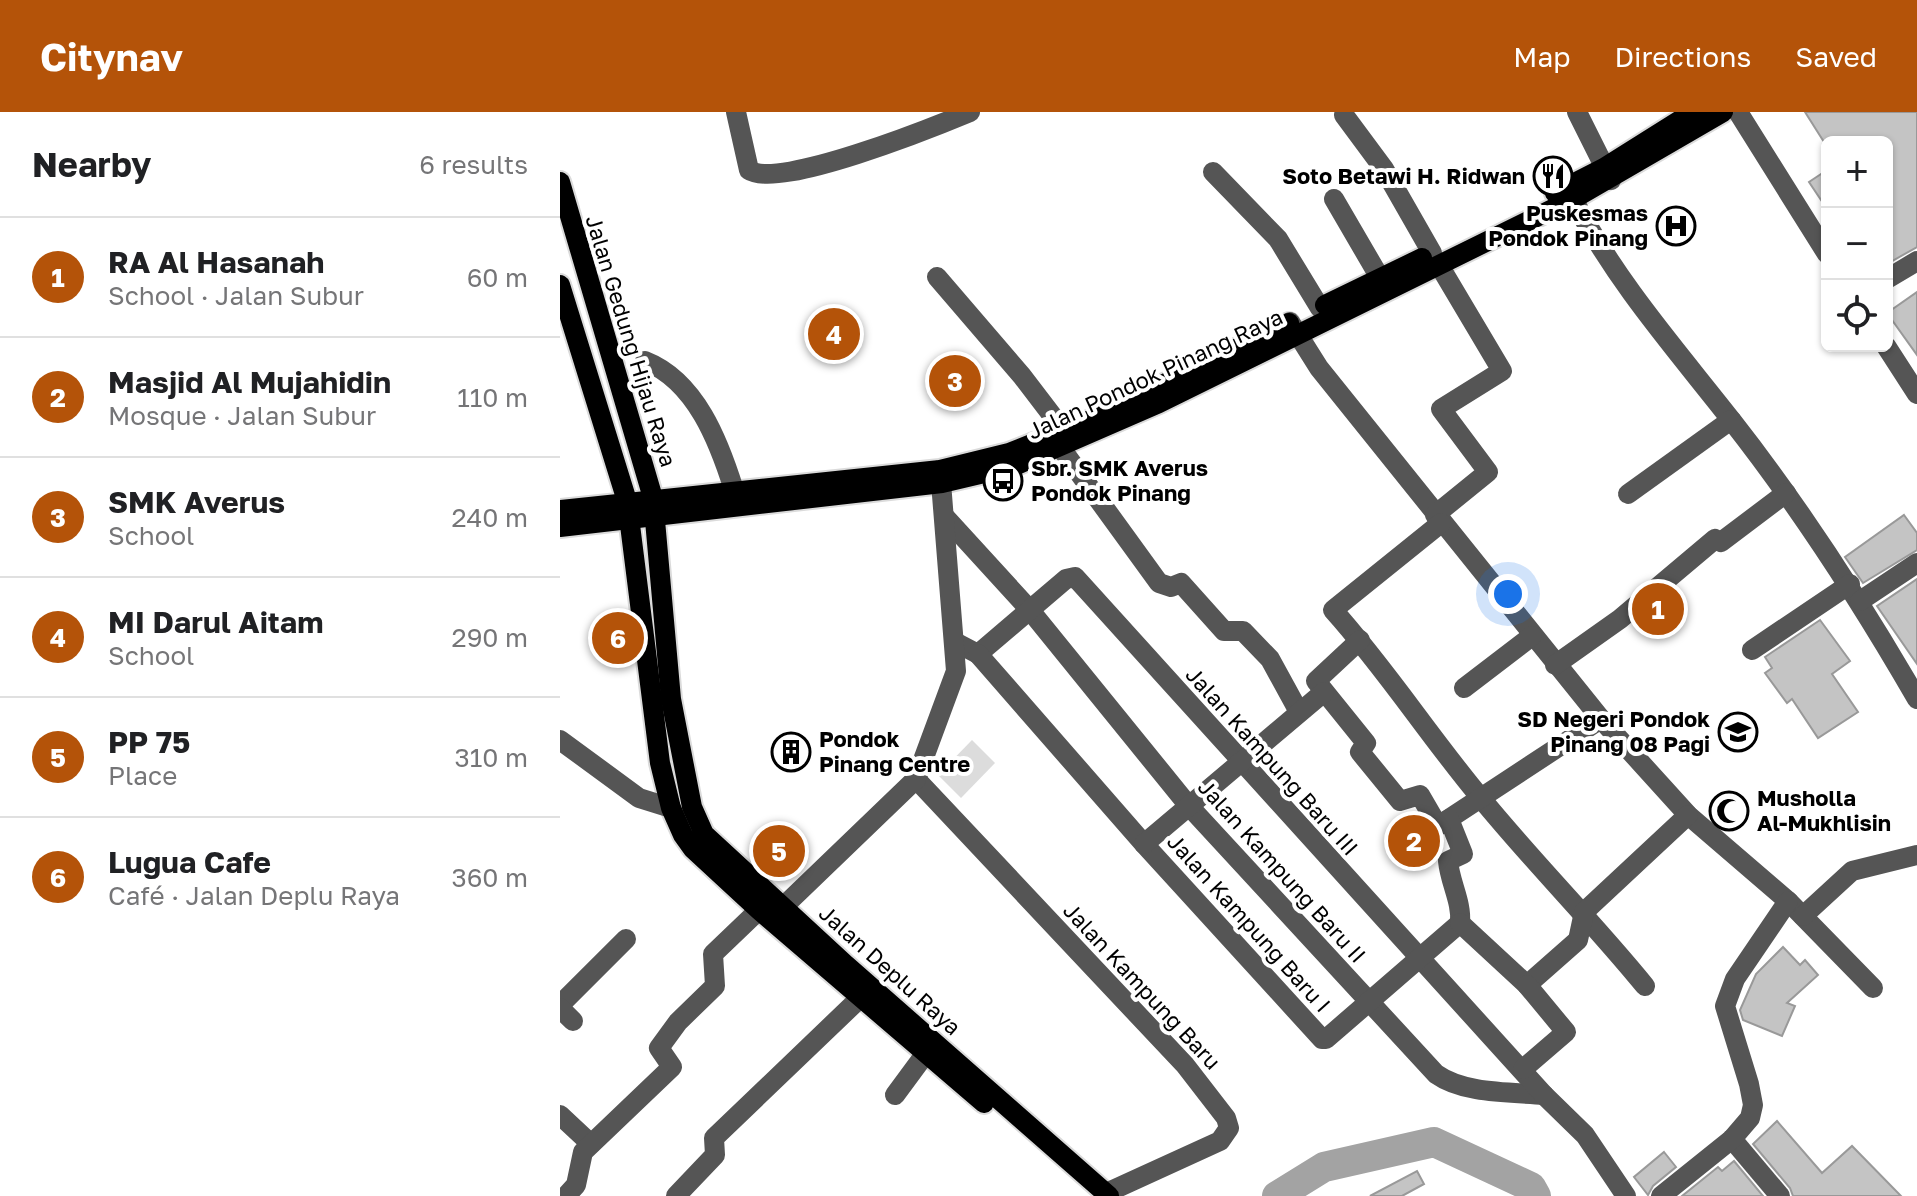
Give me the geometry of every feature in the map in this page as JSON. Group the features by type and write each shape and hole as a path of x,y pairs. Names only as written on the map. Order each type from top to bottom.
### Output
{"main road":[{"name":"Jalan Pondok Pinang Raya","path":"1608,174 1693,112"},
{"name":"Jalan Pondok Pinang Raya","path":"560,527 629,510 941,476 1009,453 1056,442 1570,193 1723,112"},
{"name":"Jalan Gedung Hijau Raya","path":"560,182 566,236 612,353 653,507"},
{"name":"Jalan Pondok Pinang Raya","path":"1294,328 1320,308 1380,278 1435,259"},
{"path":"560,288 629,510"},
{"name":"Jalan Pondok Pinang Raya","path":"653,507 734,490 941,476"},
{"name":"Jalan Deplu Raya","path":"653,507 671,699 692,807 704,834 784,906 841,971 859,999 1101,1195"},
{"name":"Jalan Pondok Pinang Raya","path":"560,510 629,510"},
{"name":"Jalan Deplu Raya","path":"629,510 654,723 671,808 693,849 759,910 841,971 1101,1195"},
{"path":"671,808 682,813 692,807"}],"street":[{"path":"736,112 749,170 763,176 840,159 970,112"},
{"path":"1577,112 1608,174"},
{"path":"1738,112 1821,244"},
{"path":"1344,115 1384,169 1502,371 1441,409 1488,472 1333,609 1480,798 1584,912 1645,986"},
{"path":"1213,172 1278,239 1320,308"},
{"path":"1570,193 1615,273 1786,493 1855,593 1917,699"},
{"path":"1334,199 1380,278"},
{"path":"1893,275 1917,261"},
{"path":"937,277 1026,381 1056,442 1159,583 1171,587 1181,583 1224,631 1243,631 1270,659 1299,712"},
{"path":"1294,328 1438,519 1601,719 1688,815 1795,908 1873,988"},
{"path":"1890,352 1917,394"},
{"path":"645,361 667,373 698,408 716,438 734,490"},
{"path":"1628,494 1731,420"},
{"path":"566,1196 576,1185 583,1152 672,1067 660,1046 678,1022 715,986 713,954 759,910 784,906 916,779 956,671 957,643 941,476"},
{"path":"1555,665 1639,604 1715,539 1721,542 1786,493"},
{"path":"945,517 1029,609 978,654 957,643"},
{"path":"1752,650 1917,563"},
{"name":"Jalan Kampung Baru III","path":"1029,609 1070,577 1077,579 1419,959 1585,1135 1626,1196"},
{"name":"Jalan Kampung Baru II","path":"1029,609 1188,805 1440,1077 1481,1089 1544,1095"},
{"path":"1464,688 1532,636"},
{"path":"1360,640 1317,678 1324,692 1366,743 1360,752 1400,801 1420,795 1443,822 1463,854 1448,861 1450,882 1462,909 1460,923 1527,985 1566,1032 1523,1069"},
{"name":"Jalan Kampung Baru I","path":"978,654 1144,844 1322,1039 1460,923"},
{"name":"Jalan Kampung Baru I","path":"1144,844 1324,692"},
{"path":"1443,822 1601,719"},
{"path":"560,740 639,798 671,808"},
{"name":"Jalan Kampung Baru","path":"916,779 1185,1065 1226,1118 1229,1128 1220,1141 1101,1195"},
{"path":"1527,985 1578,940 1584,912 1688,815"},
{"path":"1661,1196 1732,1139 1750,1118 1753,1105 1725,1017 1727,997 1795,908 1852,871 1917,855"},
{"path":"564,1011 626,939"},
{"path":"676,1196 715,1155 714,1138 859,999"},
{"path":"895,1095 926,1053"},
{"path":"560,1115 591,1144"},
{"path":"1732,1139 1780,1196"},
{"path":"1683,1180 1696,1196"}],"shaded area":[{"path":"972,740 995,763 961,798 938,775"}],"building":[{"path":"1805,112 1917,112 1917,247 1893,261 1893,136 1821,137"},
{"path":"1821,174 1821,200 1809,182"},
{"path":"1917,292 1917,355 1893,321 1893,309"},
{"path":"1904,515 1917,533 1917,550 1863,583 1845,557"},
{"path":"1917,579 1917,664 1877,606"},
{"path":"1820,620 1850,661 1832,674 1858,712 1818,738 1792,699 1787,703 1765,673 1772,668 1765,657"},
{"path":"1783,947 1800,965 1805,960 1818,975 1787,1003 1795,1006 1782,1036 1743,1020 1740,1010 1756,974"},
{"path":"1777,1121 1822,1173 1852,1146 1901,1196 1793,1196 1790,1188 1753,1144"},
{"path":"1664,1152 1676,1167 1653,1186 1648,1195 1634,1177"},
{"path":"1734,1161 1763,1196 1682,1196 1718,1167 1722,1171"},
{"path":"1417,1171 1424,1184 1402,1196 1370,1196"}],"waterway":[{"path":"1277,1196 1324,1167 1434,1142 1531,1187 1536,1196"}],"place":[{"name":"Soto Betawi H. Ridwan","path":"1553,176"},
{"name":"Puskesmas Pondok Pinang","path":"1676,226"},
{"name":"MI Darul Aitam","path":"834,334"},
{"name":"SMK Averus","path":"955,381"},
{"name":"Sbr. SMK Averus Pondok Pinang","path":"1003,481"},
{"name":"RA Al Hasanah","path":"1658,609"},
{"name":"Lugua Cafe","path":"618,638"},
{"name":"SD Negeri Pondok Pinang 08 Pagi","path":"1738,732"},
{"name":"Pondok Pinang Centre","path":"791,752"},
{"name":"Musholla Al-Mukhlisin","path":"1729,811"},
{"name":"Masjid Al Mujahidin","path":"1414,841"},
{"name":"PP 75","path":"779,851"}]}
